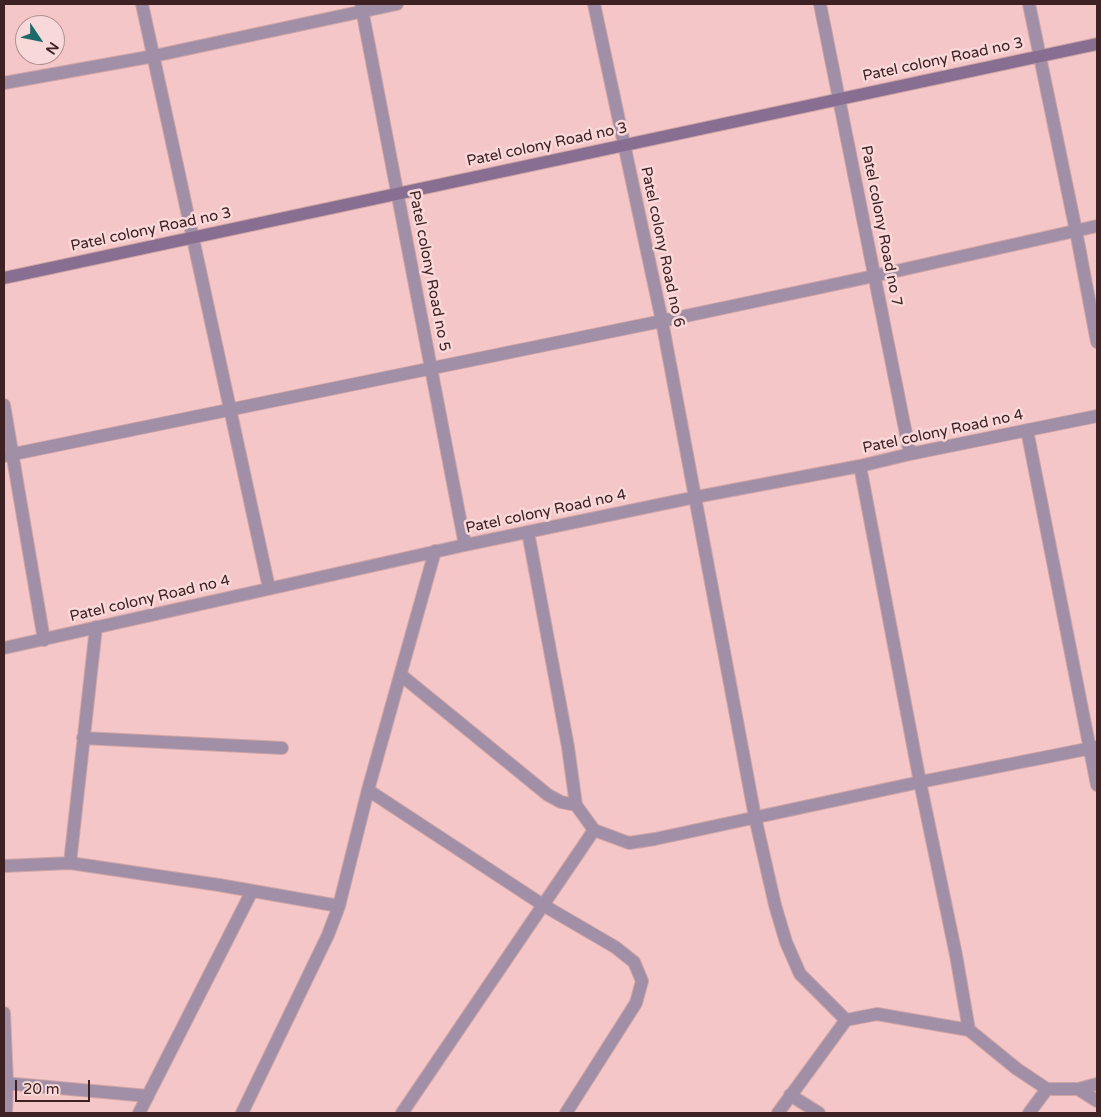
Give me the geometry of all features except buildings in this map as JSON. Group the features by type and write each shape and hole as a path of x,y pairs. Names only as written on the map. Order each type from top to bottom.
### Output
{"street":[{"path":"142,4 269,588"},
{"path":"4,83 154,56 362,7 397,4"},
{"name":"Patel colony Road no 6","path":"594,4 662,321 755,817 775,905 786,942 800,974 846,1020"},
{"name":"Patel colony Road no 7","path":"820,4 910,454"},
{"path":"1029,4 1097,342"},
{"name":"Patel colony Road no 5","path":"362,7 465,545"},
{"name":"Patel colony Road no 3","path":"4,278 1097,44"},
{"path":"8,455 662,321 1097,226"},
{"path":"4,405 8,455 44,640"},
{"name":"Patel colony Road no 4","path":"4,648 435,551 696,497 860,466 1097,416"},
{"path":"1027,430 1094,748 1097,785"},
{"path":"860,466 969,1030"},
{"path":"528,532 568,748 576,805 594,830 628,843 1094,748"},
{"path":"242,1113 328,935 340,906 368,790 435,551"},
{"path":"70,863 96,628"},
{"path":"401,675 548,795 561,802 576,805"},
{"path":"84,738 282,748"},
{"path":"368,790 543,904 615,947 634,962 642,982 636,1003 566,1113"},
{"path":"402,1113 594,830"},
{"path":"4,866 70,863 340,906"},
{"path":"140,1113 252,891"},
{"path":"4,1013 6,1113"},
{"path":"778,1113 846,1020 877,1014 969,1030 1017,1069 1047,1089 1078,1089 1097,1084"},
{"path":"5,1083 148,1096"},
{"path":"1029,1113 1047,1089"},
{"path":"1078,1089 1097,1101"},
{"path":"790,1095 819,1113"}]}
